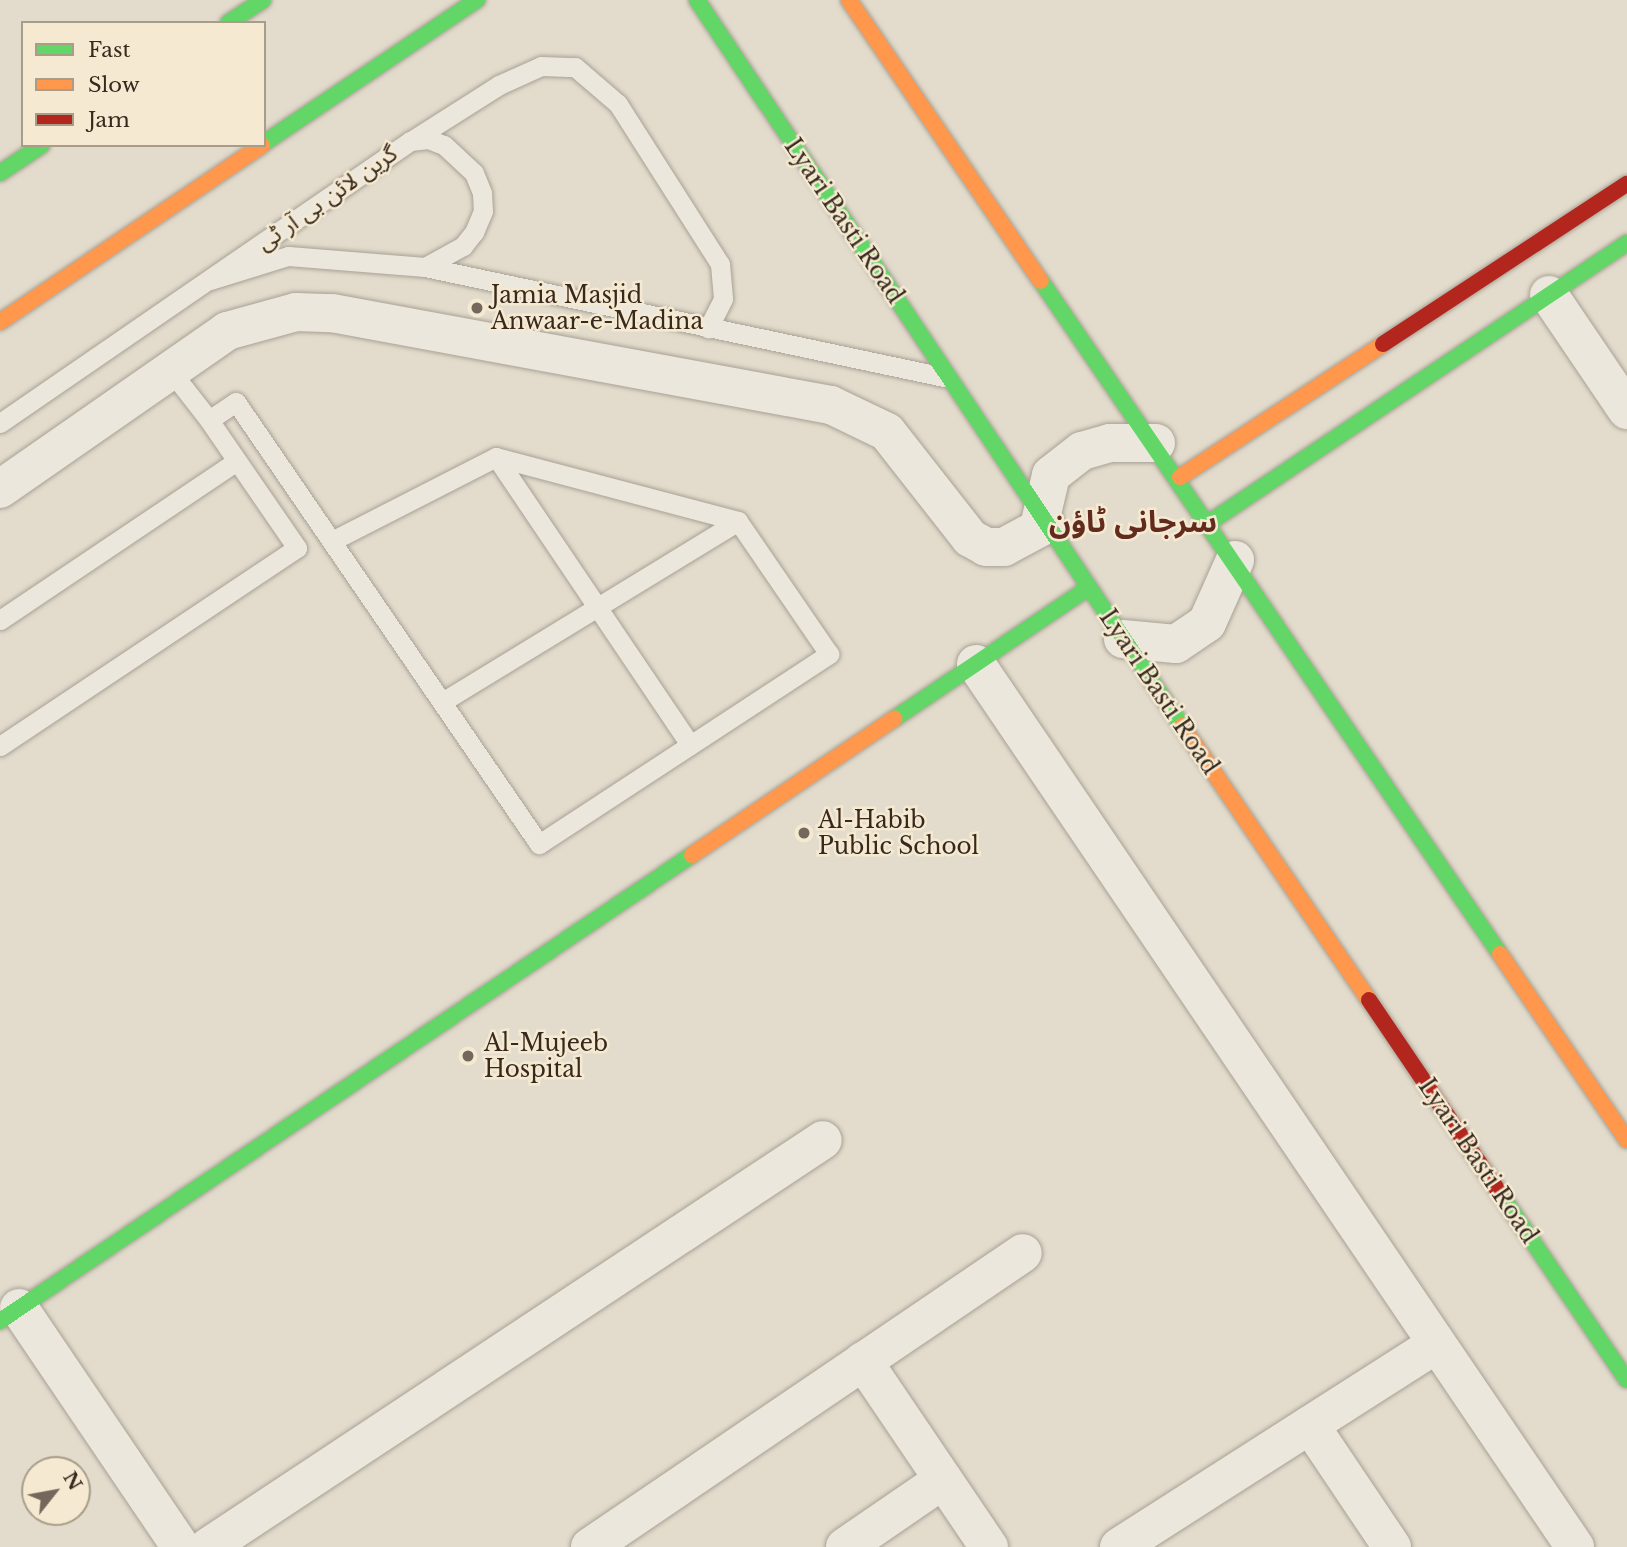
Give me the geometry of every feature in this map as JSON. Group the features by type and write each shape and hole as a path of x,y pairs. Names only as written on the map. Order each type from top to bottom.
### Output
{"main road":[{"path":"231,21 263,0"},
{"path":"266,142 477,0"},
{"name":"Lyari Basti Road","path":"697,0 1088,588 1627,1380"},
{"path":"849,0 1157,443 1627,1140"},
{"path":"0,173 39,147"},
{"path":"0,322 259,147"},
{"path":"1180,477 1627,184"},
{"path":"1210,522 1627,243"},
{"path":"9,1315 1088,588"}],"street":[{"path":"1549,295 1627,410"},
{"path":"0,489 227,331 264,317 332,313 831,405 887,432 970,538 986,547 1004,547 1043,521 1051,475 1082,450 1110,443 1157,443"},
{"path":"1123,639 1176,644 1207,623 1235,560"},
{"path":"976,664 1575,1547"},
{"path":"208,1547 823,1140"},
{"path":"590,1547 1023,1252"},
{"path":"9,1315 181,1547"},
{"path":"1119,1547 1437,1343"},
{"path":"863,1361 989,1547"},
{"path":"1310,1425 1392,1547"},
{"path":"845,1547 943,1480"}],"lane":[{"path":"410,141 499,85 541,66 575,67 618,104 720,264 723,299 708,328"},
{"name":"گرین لائن بی آر ٹی","path":"0,423 410,141 428,139 443,145 474,173 482,193 483,211 474,232 455,251 425,267 288,256 210,280"},
{"path":"425,267 948,378"},
{"path":"0,746 297,548 209,420 170,370"},
{"path":"209,420 236,402 539,844 829,654 738,521 496,457 332,541"},
{"path":"496,457 690,745"},
{"path":"0,620 237,461"},
{"path":"442,702 738,521"}],"traffic: fast":[{"path":"231,21 263,0"},
{"path":"266,142 477,0"},
{"path":"697,0 1182,726"},
{"path":"0,173 39,147"},
{"path":"1210,522 1627,243"},
{"path":"1041,281 1500,954"},
{"path":"894,719 1088,588"},
{"path":"0,1321 692,855"},
{"path":"1499,1192 1627,1380"}],"traffic: slow":[{"path":"849,0 1041,281"},
{"path":"0,322 259,147"},
{"path":"1180,477 1383,344"},
{"path":"692,855 894,719"},
{"path":"1182,726 1369,1000"},
{"path":"1500,954 1627,1140"}],"traffic: jam":[{"path":"1383,344 1627,184"},
{"path":"1369,1000 1499,1192"}],"place":[{"name":"Jamia Masjid Anwaar-e-Madina","path":"477,308"},
{"name":"Al-Habib Public School","path":"804,833"},
{"name":"Al-Mujeeb Hospital","path":"468,1056"}],"district":[{"name":"سرجانی ٹاؤن","path":"1133,522"}]}
